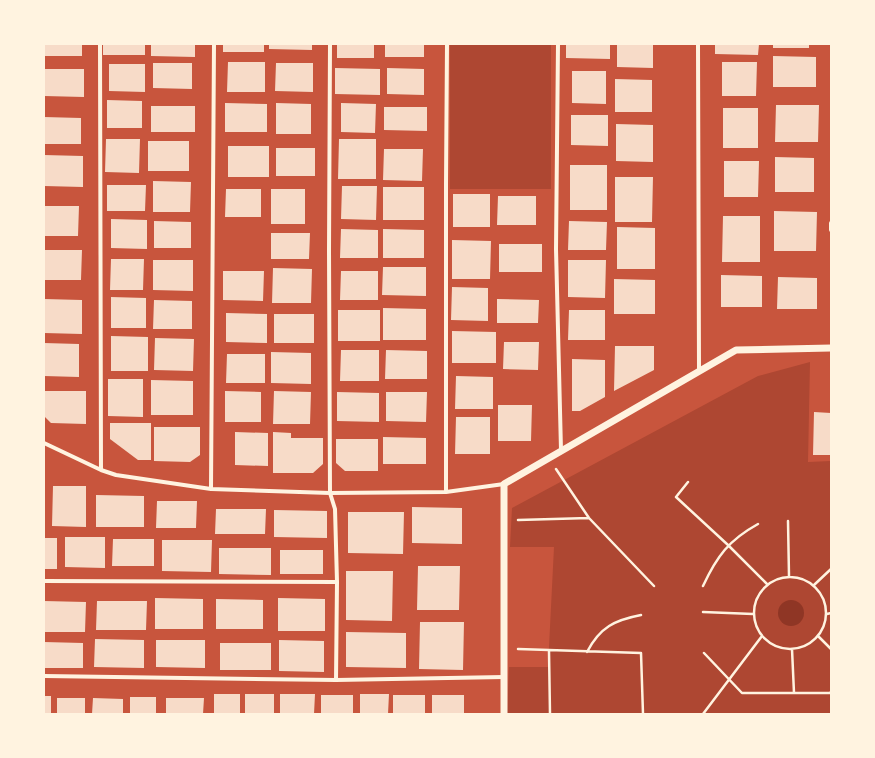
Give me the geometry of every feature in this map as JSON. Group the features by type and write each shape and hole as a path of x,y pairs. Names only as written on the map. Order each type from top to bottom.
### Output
{"street":[{"path":"100,44 101,470"},
{"path":"211,489 214,44"},
{"path":"330,44 330,493 335,510 337,582 336,680"},
{"path":"446,492 447,44"},
{"path":"558,44 556,249 561,450"},
{"path":"698,44 698,371"},
{"path":"831,223 831,229"},
{"path":"44,443 101,470 116,475 211,489 330,493 446,492 504,484 736,350 831,348"},
{"path":"504,484 504,714"},
{"path":"44,581 337,582"},
{"path":"44,676 336,680 504,677"}],"path":[{"path":"548,458 589,518 654,586"},
{"path":"688,482 676,497 728,545 767,584"},
{"path":"504,521 589,518"},
{"path":"788,521 789,576"},
{"path":"703,586 713,565 728,545 745,531 758,524"},
{"path":"814,586 831,569"},
{"path":"789,576 807,580 821,594 826,603 827,614 824,626 818,636 811,643 802,648 781,648 771,644 762,636 756,626 753,614 755,603 767,584 777,578 789,576"},
{"path":"702,612 753,614"},
{"path":"827,614 831,613"},
{"path":"587,652 592,642 602,630 621,619 641,615"},
{"path":"703,714 762,636"},
{"path":"818,636 831,649"},
{"path":"504,648 641,654 643,714"},
{"path":"792,649 794,693"},
{"path":"549,651 550,714"},
{"path":"704,654 742,693 831,692"}],"shaded area":[{"path":"450,44 551,44 551,189 450,189"},
{"path":"810,362 808,462 831,461 831,714 507,714 509,667 548,667 554,547 510,547 512,508 758,376"},
{"path":"791,600 800,604 804,613 800,622 791,626 782,622 778,613 782,604"}],"building":[{"path":"44,44 82,44 82,56 44,56"},
{"path":"103,44 145,44 145,55 103,55"},
{"path":"151,44 195,44 195,57 151,56"},
{"path":"223,44 264,44 264,52 223,52"},
{"path":"269,44 312,44 312,50 269,49"},
{"path":"337,44 374,44 374,58 337,58"},
{"path":"385,44 424,44 424,57 385,57"},
{"path":"566,44 610,44 610,59 566,58"},
{"path":"617,44 653,44 653,68 617,67"},
{"path":"715,44 759,44 758,55 715,54"},
{"path":"773,44 809,44 809,48 773,48"},
{"path":"773,56 816,57 816,87 773,87"},
{"path":"228,62 265,62 265,92 227,92"},
{"path":"722,62 757,62 756,96 722,96"},
{"path":"153,63 192,63 192,89 153,88"},
{"path":"276,63 313,63 313,92 275,91"},
{"path":"109,64 145,64 145,92 109,91"},
{"path":"335,68 380,69 380,95 335,94"},
{"path":"387,68 424,69 424,95 387,94"},
{"path":"44,69 84,69 84,97 44,96"},
{"path":"572,71 606,71 606,104 572,103"},
{"path":"615,79 652,80 652,112 615,112"},
{"path":"107,100 142,101 142,128 107,128"},
{"path":"225,103 267,104 267,132 225,132"},
{"path":"276,103 311,104 311,134 276,134"},
{"path":"341,103 376,104 375,133 341,132"},
{"path":"776,105 819,105 818,142 775,142"},
{"path":"151,106 195,106 195,132 151,132"},
{"path":"384,107 427,107 427,131 384,130"},
{"path":"723,108 758,108 758,148 723,148"},
{"path":"571,115 608,115 608,146 571,145"},
{"path":"44,117 81,118 81,144 44,144"},
{"path":"616,124 653,125 653,162 616,161"},
{"path":"106,139 140,139 139,173 105,172"},
{"path":"339,139 376,139 376,179 338,179"},
{"path":"148,141 189,141 189,171 148,171"},
{"path":"228,146 269,146 269,177 228,177"},
{"path":"276,148 315,148 315,176 276,176"},
{"path":"384,149 423,149 422,181 383,180"},
{"path":"44,155 83,156 83,187 44,186"},
{"path":"775,157 814,158 814,192 775,192"},
{"path":"724,161 759,161 758,197 724,197"},
{"path":"570,165 607,165 607,210 570,210"},
{"path":"615,177 653,177 652,222 615,222"},
{"path":"153,181 191,182 190,212 153,212"},
{"path":"107,185 146,185 145,211 107,211"},
{"path":"342,186 377,186 376,220 341,219"},
{"path":"383,187 424,187 424,220 383,220"},
{"path":"226,189 261,189 261,217 225,217"},
{"path":"271,189 305,189 305,224 271,224"},
{"path":"453,194 490,194 490,227 453,227"},
{"path":"498,196 536,196 536,225 497,225"},
{"path":"44,206 79,206 78,236 44,236"},
{"path":"774,211 817,212 816,251 774,251"},
{"path":"723,216 760,216 760,262 722,262"},
{"path":"111,219 147,220 147,249 111,248"},
{"path":"154,221 191,222 191,248 154,248"},
{"path":"569,221 607,222 606,250 568,250"},
{"path":"617,227 655,228 655,269 617,269"},
{"path":"341,229 378,230 378,258 340,258"},
{"path":"383,229 424,230 424,258 383,258"},
{"path":"271,233 310,233 309,259 271,259"},
{"path":"452,240 491,241 490,279 452,279"},
{"path":"499,244 542,244 542,272 499,272"},
{"path":"44,250 82,250 81,280 44,280"},
{"path":"111,259 144,259 143,290 110,290"},
{"path":"153,260 193,260 193,291 153,290"},
{"path":"568,260 606,260 605,298 568,297"},
{"path":"383,267 426,267 426,296 382,295"},
{"path":"273,268 312,269 311,303 272,303"},
{"path":"223,271 264,271 263,301 223,300"},
{"path":"341,271 378,271 378,300 340,300"},
{"path":"721,275 762,276 762,307 721,307"},
{"path":"778,277 817,278 817,309 777,309"},
{"path":"614,279 655,280 655,314 614,314"},
{"path":"452,287 488,288 488,321 451,320"},
{"path":"111,297 146,298 146,328 111,328"},
{"path":"44,299 82,300 82,334 44,333"},
{"path":"497,299 539,300 538,323 497,323"},
{"path":"154,300 192,301 192,329 153,329"},
{"path":"383,308 426,309 426,340 383,340"},
{"path":"338,310 380,310 380,341 338,341"},
{"path":"569,310 605,310 605,340 568,340"},
{"path":"226,313 267,314 267,343 226,342"},
{"path":"274,314 314,314 314,343 274,343"},
{"path":"452,331 496,332 496,363 452,363"},
{"path":"111,336 148,337 148,371 111,371"},
{"path":"155,338 194,339 193,371 154,370"},
{"path":"504,342 539,342 538,370 503,369"},
{"path":"44,343 79,344 79,377 44,376"},
{"path":"615,346 654,346 654,370 614,391"},
{"path":"341,350 379,350 379,381 340,381"},
{"path":"386,350 427,351 427,379 385,379"},
{"path":"271,352 311,353 311,384 271,383"},
{"path":"227,354 265,354 265,383 226,383"},
{"path":"572,359 605,360 605,397 580,411 572,411"},
{"path":"456,376 493,377 493,409 455,409"},
{"path":"108,379 143,379 143,417 108,416"},
{"path":"151,380 193,381 193,415 151,415"},
{"path":"44,391 86,391 86,424 51,423 44,416"},
{"path":"225,391 261,392 261,422 225,422"},
{"path":"274,391 311,392 310,424 273,424"},
{"path":"337,392 379,393 379,422 337,421"},
{"path":"386,392 427,392 426,422 386,421"},
{"path":"498,405 532,405 531,441 498,441"},
{"path":"814,412 831,413 831,455 813,455"},
{"path":"456,417 490,417 490,454 455,454"},
{"path":"110,423 151,423 151,460 138,460 110,439"},
{"path":"154,427 200,427 200,455 190,462 154,461"},
{"path":"235,432 268,433 268,466 235,465"},
{"path":"273,432 291,433 291,438 323,438 323,464 313,473 273,473"},
{"path":"383,437 426,438 426,464 383,464"},
{"path":"336,439 378,439 378,471 345,471 336,463"},
{"path":"53,486 86,486 86,527 52,526"},
{"path":"96,495 144,496 144,527 96,527"},
{"path":"157,501 197,501 196,528 156,528"},
{"path":"412,507 462,508 462,544 412,543"},
{"path":"216,509 266,509 265,534 215,534"},
{"path":"274,510 327,511 327,538 274,537"},
{"path":"348,512 404,512 403,554 348,553"},
{"path":"65,537 105,537 105,568 65,567"},
{"path":"44,538 57,538 57,569 44,569"},
{"path":"113,539 154,539 154,566 112,566"},
{"path":"162,540 212,540 211,572 162,571"},
{"path":"219,548 271,548 271,575 219,574"},
{"path":"280,550 323,550 323,574 280,574"},
{"path":"418,566 460,566 459,610 417,610"},
{"path":"346,571 393,571 392,621 346,620"},
{"path":"155,598 203,599 203,629 155,629"},
{"path":"278,598 325,599 325,631 278,631"},
{"path":"216,599 263,600 263,629 216,629"},
{"path":"44,601 86,602 85,632 44,632"},
{"path":"97,601 147,601 146,630 96,630"},
{"path":"420,622 464,622 463,670 419,669"},
{"path":"346,632 406,633 406,668 346,667"},
{"path":"95,639 144,640 144,668 94,667"},
{"path":"156,640 205,640 205,668 156,667"},
{"path":"279,640 324,641 324,672 279,671"},
{"path":"44,642 83,643 83,668 44,668"},
{"path":"220,643 271,643 271,670 220,670"},
{"path":"214,694 240,694 240,714 214,714"},
{"path":"245,694 274,694 274,714 245,714"},
{"path":"280,694 315,694 314,714 280,714"},
{"path":"360,694 389,694 388,714 360,714"},
{"path":"321,695 353,695 353,714 321,714"},
{"path":"393,695 425,695 425,714 393,714"},
{"path":"432,695 464,695 464,714 432,714"},
{"path":"44,696 51,696 51,714 44,714"},
{"path":"130,697 156,697 156,714 130,714"},
{"path":"57,698 85,698 85,714 57,714"},
{"path":"93,698 123,699 123,714 92,714"},
{"path":"166,698 204,698 203,714 166,714"}]}
